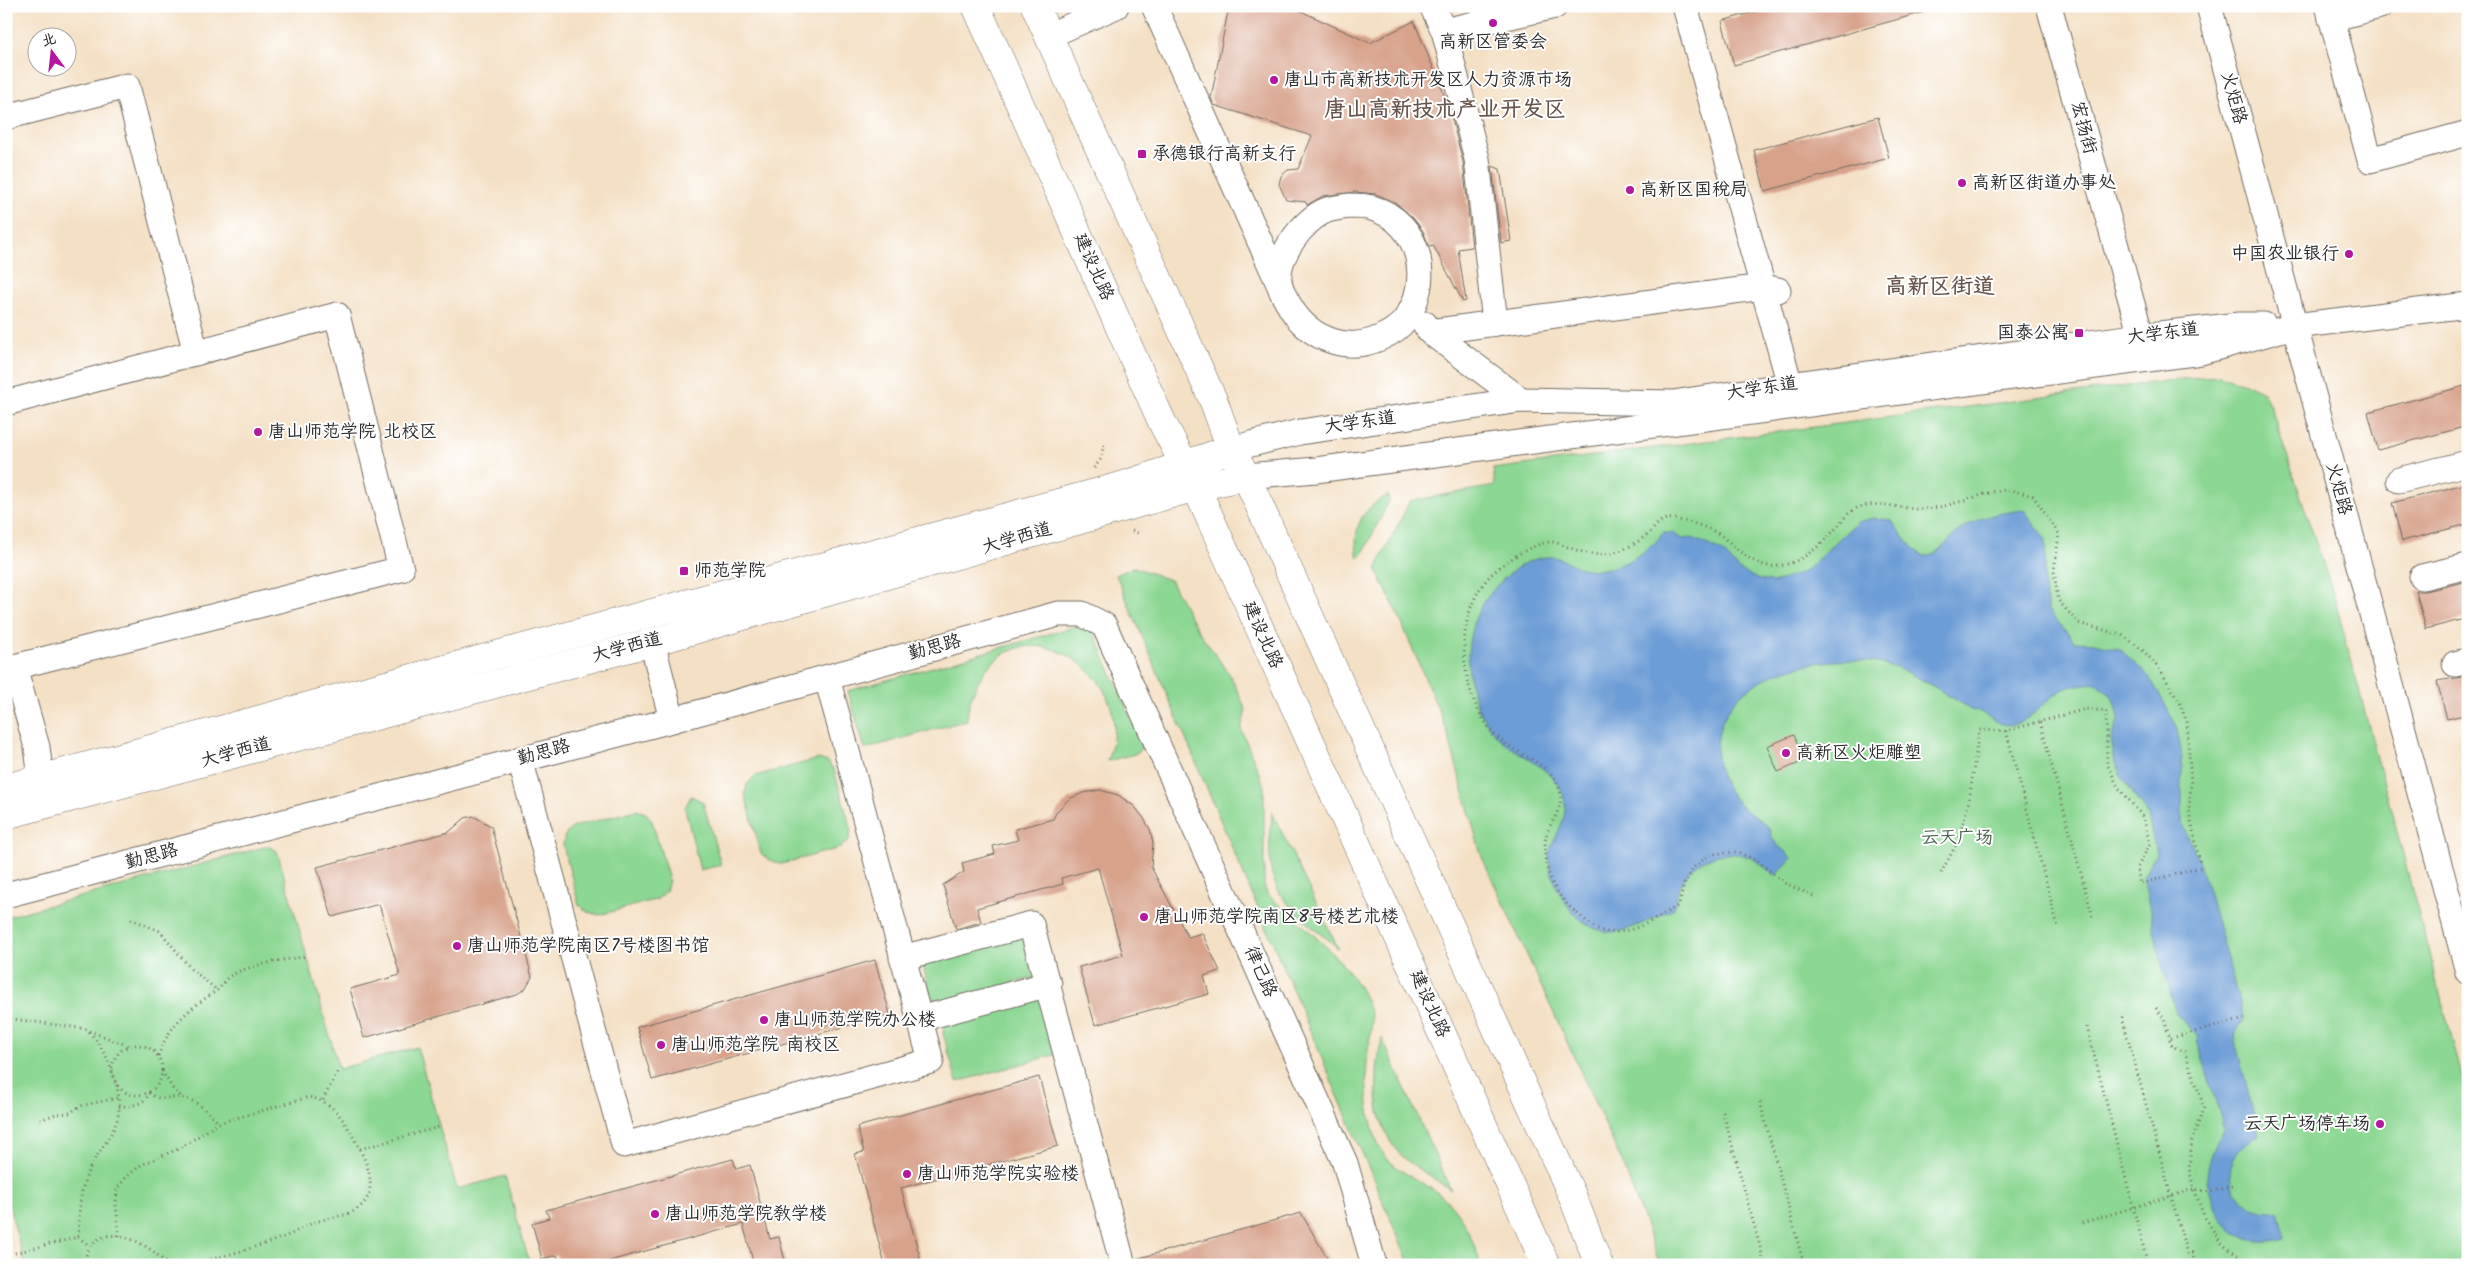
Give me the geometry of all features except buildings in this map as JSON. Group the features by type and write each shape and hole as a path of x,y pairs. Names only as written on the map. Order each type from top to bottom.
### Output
{"main road":[{"name":"建设北路","path":"976,6 1546,1265"},
{"path":"1035,6 1214,402 1231,449 1246,476 1572,1195 1600,1265"},
{"name":"大学西道","path":"6,815 652,642 1190,476 1231,449"},
{"name":"大学西道","path":"6,788 1120,486 1190,476 1246,476"}],"street":[{"path":"1048,36 1116,6"},
{"path":"1154,6 1279,284 1298,319 1313,333 1331,342 1351,345 1371,342 1389,334 1405,321 1412,306 1421,281 1420,258 1410,236 1394,219 1373,208 1350,206 1326,210 1306,222 1291,240 1282,260 1279,284"},
{"path":"1432,6 1444,31 1477,159 1495,322"},
{"path":"1444,31 1555,6"},
{"path":"1686,6 1771,289"},
{"path":"1700,6 1796,384"},
{"name":"宏扬街","path":"2050,6 2141,336"},
{"name":"火炬路","path":"2209,6 2468,972"},
{"path":"2380,6 2330,13 2370,160 2468,133"},
{"path":"6,117 127,86 196,353"},
{"path":"1430,332 1495,322 1771,289"},
{"name":"大学东道","path":"1231,449 1300,432 1521,400 1673,403 2141,336 2239,325 2294,326 2468,305"},
{"path":"1412,306 1430,332 1521,400"},
{"path":"6,403 337,315 401,568 10,668 37,747 41,779"},
{"name":"大学东道","path":"1246,476 1326,468 2200,352 2294,326"},
{"path":"2400,480 2468,463"},
{"path":"2422,577 2468,566"},
{"name":"勤思路","path":"6,895 672,720 1058,614 1082,614"},
{"name":"律己路","path":"1082,614 1104,625 1345,1163 1374,1265"},
{"path":"652,642 672,720"},
{"path":"520,759 624,1145 931,1061 827,678"},
{"path":"902,958 1031,924 1124,1265"},
{"path":"920,1019 1048,984"}],"path":[{"path":"1813,896 1786,884 1756,860 1738,852 1711,854 1694,868 1684,884 1680,905 1653,921 1619,932 1601,932 1563,903 1548,873 1544,841 1561,804 1560,789 1553,778 1537,762 1498,738 1478,711 1470,685 1464,652 1467,622 1475,598 1488,578 1506,562 1530,548 1552,542 1599,556 1618,552 1649,533 1657,524 1667,519 1698,525 1719,534 1746,557 1766,566 1778,566 1802,559 1821,544 1850,512 1858,507 1880,503 1896,507 1924,509 2006,490 2032,496 2058,534 2054,571 2058,600 2078,623 2122,635 2144,651 2161,671 2179,702 2187,722 2191,784 2189,811 2201,865 2140,884 2137,868 2150,844 2143,817 2118,787 2107,764 2106,711 2086,709 2006,731 1979,730 1969,801 1960,833 1941,873"},
{"path":"2040,722 2093,918"},
{"path":"2006,731 2058,927"},
{"path":"132,919 160,932 191,969 217,990"},
{"path":"219,1123 200,1105 183,1097 173,1089 162,1071 158,1056 164,1039 176,1021 202,998 217,990 229,976 260,965 307,956"},
{"path":"2156,1008 2164,1019 2172,1046 2185,1052 2204,1108 2192,1140 2189,1169 2204,1216 2222,1244 2243,1260 2256,1265"},
{"path":"2122,1017 2187,1254 2192,1253 2195,1265"},
{"path":"6,1018 84,1028 130,1046 146,1046 158,1056"},
{"path":"2171,1038 2244,1019"},
{"path":"2087,1027 2148,1265"},
{"path":"84,1028 93,1035 106,1055 113,1079 124,1092 141,1095 149,1093 162,1098 183,1097"},
{"path":"78,1237 78,1206 85,1180 91,1165 116,1122 119,1107 111,1070 116,1055 130,1046"},
{"path":"323,1100 339,1069"},
{"path":"119,1107 138,1104 147,1099 149,1093 161,1080 162,1071"},
{"path":"119,1236 116,1204 117,1189 126,1177 141,1165 180,1148 219,1123 309,1097 323,1100 341,1115 366,1162 370,1182 368,1196 358,1209 340,1216 317,1221 254,1248 186,1265"},
{"path":"40,1120 56,1114 70,1113 80,1106 117,1098"},
{"path":"1760,1102 1804,1265"},
{"path":"1723,1112 1765,1265"},
{"path":"360,1149 439,1126"},
{"path":"2082,1223 2194,1189 2210,1192 2232,1186"},
{"path":"84,1265 86,1253 90,1246 104,1237 129,1236 147,1244 167,1265"},
{"path":"78,1237 90,1246"},
{"path":"15,1253 78,1237"}],"green space":[{"name":"云天广场","path":"2220,376 2242,382 2263,392 2271,408 2334,596 2468,1099 2468,1265 1660,1265 1623,1164 1481,855 1446,728 1400,619 1376,569 1410,501 1495,486 1493,469 2189,378"},
{"path":"1388,495 1389,501 1362,555 1358,559 1356,538 1360,521 1371,507"},
{"path":"1134,567 1170,580 1197,629 1230,675 1246,710 1241,729 1264,785 1264,885 1267,894 1313,934 1344,966 1366,999 1371,1017 1371,1034 1366,1073 1367,1095 1370,1117 1380,1148 1392,1163 1450,1203 1462,1219 1481,1265 1410,1265 1116,575"},
{"path":"1081,625 1094,633 1141,741 1141,749 1135,754 1107,761 1113,739 1112,712 1102,688 1086,668 1065,654 1041,647 1017,648 995,660 977,684 970,702 967,720 865,749 848,691"},
{"path":"818,759 828,762 834,770 851,829 849,840 840,848 781,864 770,860 761,854 745,794 747,784 755,776"},
{"path":"691,796 703,802 721,865 700,870 685,808"},
{"path":"636,810 646,813 652,821 669,880 666,891 658,899 599,915 588,912 579,905 563,845 565,835 573,827"},
{"path":"1272,812 1338,948 1299,916 1276,886 1270,859"},
{"path":"268,846 277,851 339,1069 417,1047 457,1189 505,1176 530,1265 25,1265 6,1194 6,917"},
{"path":"1021,934 1036,977 941,1002 931,997 923,966 924,960"},
{"path":"1039,997 1061,1053 957,1082 943,1033 946,1021"},
{"path":"1382,1038 1451,1190 1416,1167 1398,1152 1383,1127 1377,1097 1377,1067"}],"water":[{"path":"2024,510 2046,540 2044,586 2048,610 2075,642 2094,643 2120,649 2151,679 2176,725 2182,756 2182,824 2200,863 2244,1019 2234,1036 2259,1135 2244,1144 2235,1156 2231,1169 2231,1182 2237,1194 2246,1203 2260,1209 2278,1211 2285,1238 2259,1241 2238,1235 2222,1220 2216,1210 2207,1178 2213,1152 2224,1128 2197,1035 2176,1013 2160,958 2143,877 2156,854 2148,815 2124,781 2115,763 2111,738 2119,719 2112,696 2095,683 2064,689 2024,720 2010,725 2000,723 1981,712 1971,709 1911,674 1885,664 1851,661 1804,665 1781,672 1760,682 1741,695 1727,711 1718,737 1718,765 1721,776 1733,798 1765,824 1775,842 1792,858 1775,876 1757,861 1746,856 1723,854 1712,857 1701,862 1684,878 1678,891 1674,908 1634,927 1618,932 1599,930 1587,924 1576,915 1559,892 1553,878 1549,853 1564,815 1565,803 1561,790 1548,773 1495,734 1477,706 1469,673 1468,655 1474,622 1481,607 1494,589 1511,573 1531,561 1553,557 1581,568 1592,570 1604,569 1627,562 1648,549 1663,533 1672,533 1682,539 1692,538 1721,551 1741,571 1757,579 1773,583 1804,572 1857,522 1874,518 1891,520 1916,551 1929,556 1942,548 1956,533 1980,519"}],"place":[{"name":"高新区管委会","path":"1493,23"},
{"name":"唐山市高新技术开发区人力资源市场","path":"1274,80"},
{"name":"承德银行高新支行","path":"1142,154"},
{"name":"高新区街道办事处","path":"1962,183"},
{"name":"高新区国税局","path":"1630,190"},
{"name":"中国农业银行","path":"2349,254"},
{"name":"国泰公寓","path":"2079,333"},
{"name":"唐山师范学院 北校区","path":"258,432"},
{"name":"师范学院","path":"684,571"},
{"name":"高新区火炬雕塑","path":"1786,753"},
{"name":"唐山师范学院南区8号楼艺术楼","path":"1144,917"},
{"name":"唐山师范学院南区7号楼图书馆","path":"457,946"},
{"name":"唐山师范学院办公楼","path":"764,1020"},
{"name":"唐山师范学院 南校区","path":"661,1045"},
{"name":"云天广场停车场","path":"2380,1124"},
{"name":"唐山师范学院实验楼","path":"907,1174"},
{"name":"唐山师范学院教学楼","path":"655,1214"}],"district":[{"name":"唐山高新技术产业开发区","path":"1445,110"},
{"name":"高新区街道","path":"1940,287"}]}
